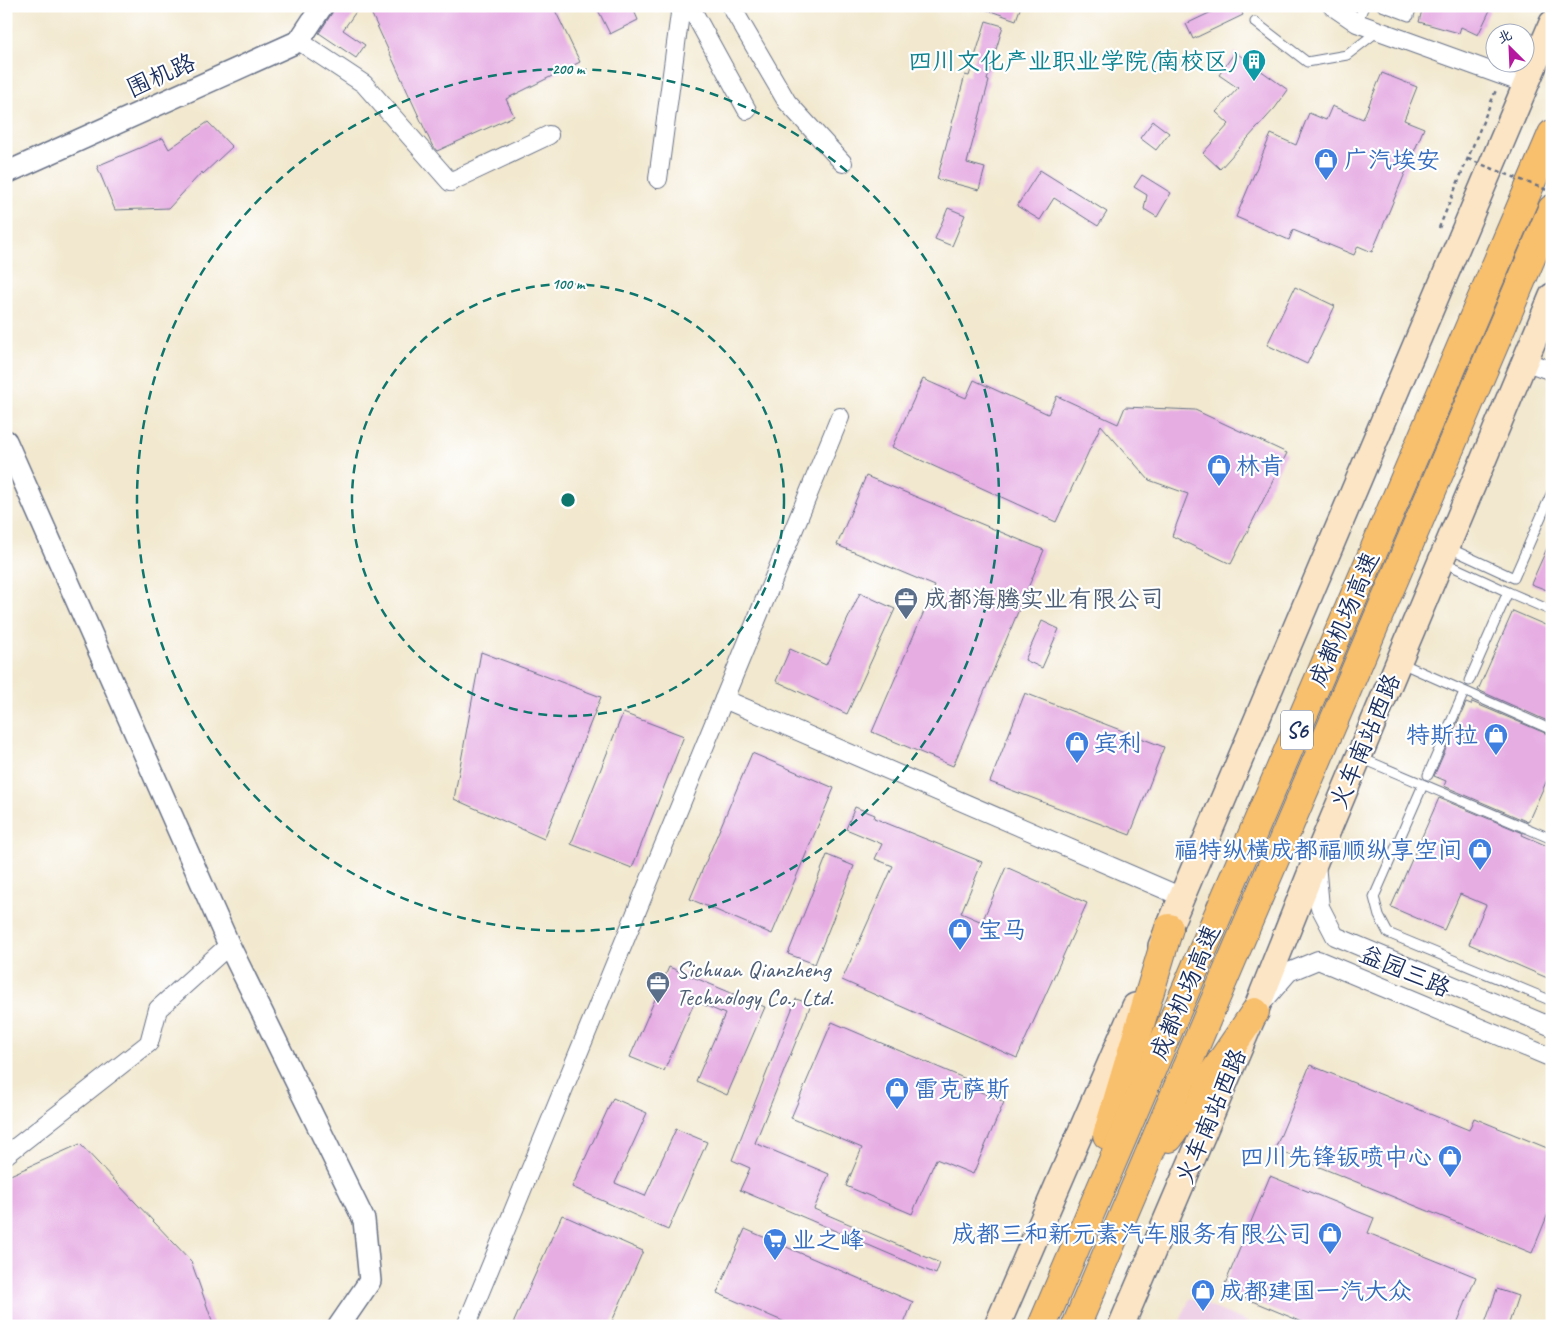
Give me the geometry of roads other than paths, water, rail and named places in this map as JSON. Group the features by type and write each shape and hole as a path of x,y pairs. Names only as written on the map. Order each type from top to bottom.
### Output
{"highway":[{"name":"成都机场高速","path":"1042,1326 1552,134"},
{"name":"成都机场高速","path":"1076,1326 1552,209"},
{"path":"1070,1260 1169,928"},
{"path":"1135,1187 1255,1012"}],"main road":[{"path":"997,1326 1169,928 1552,23"},
{"name":"火车南站西路","path":"1121,1326 1255,1012 1358,757 1552,296"}],"street":[{"path":"322,6 300,41 364,84 450,182 549,135"},
{"path":"658,179 681,6"},
{"path":"690,6 747,110"},
{"path":"730,6 787,102 843,163"},
{"path":"1332,6 1357,23 1526,84"},
{"name":"围机路","path":"6,173 300,41"},
{"path":"1524,361 1552,371"},
{"path":"466,1326 840,417"},
{"path":"6,441 229,945 364,1220 370,1281 339,1326"},
{"path":"724,699 1182,897"},
{"name":"益园三路","path":"1316,859 1320,907 1335,936 1552,1027"},
{"path":"6,1155 149,1043 158,1009 229,945"},
{"name":"益园三路","path":"1255,1012 1289,972 1318,960 1552,1058"}],"lane":[{"path":"1357,23 1364,6"},
{"path":"1382,6 1409,16 1412,6"},
{"path":"1255,22 1307,62 1347,55 1378,31"},
{"path":"1444,554 1514,578 1552,492"},
{"path":"1444,554 1508,592 1552,611"},
{"path":"1469,681 1508,592"},
{"path":"1398,662 1552,730"},
{"path":"1428,775 1464,692"},
{"path":"1358,757 1552,839"},
{"path":"1423,785 1374,897 1379,916 1388,933 1552,1001"}],"place":[{"name":"四川文化产业职业学院(南校区)","path":"1254,82"},
{"name":"广汽埃安","path":"1326,181"},
{"name":"林肯","path":"1219,487"},
{"name":"成都海腾实业有限公司","path":"906,620"},
{"name":"特斯拉","path":"1496,756"},
{"name":"宾利","path":"1077,764"},
{"name":"福特纵横成都福顺纵享空间","path":"1480,871"},
{"name":"宝马","path":"960,951"},
{"name":"Sichuan Qianzheng Technology Co., Ltd.","path":"658,1004"},
{"name":"雷克萨斯","path":"897,1110"},
{"name":"四川先锋钣喷中心","path":"1450,1178"},
{"name":"成都三和新元素汽车服务有限公司","path":"1330,1255"},
{"name":"业之峰","path":"775,1261"},
{"name":"成都建国一汽大众","path":"1203,1312"}]}
